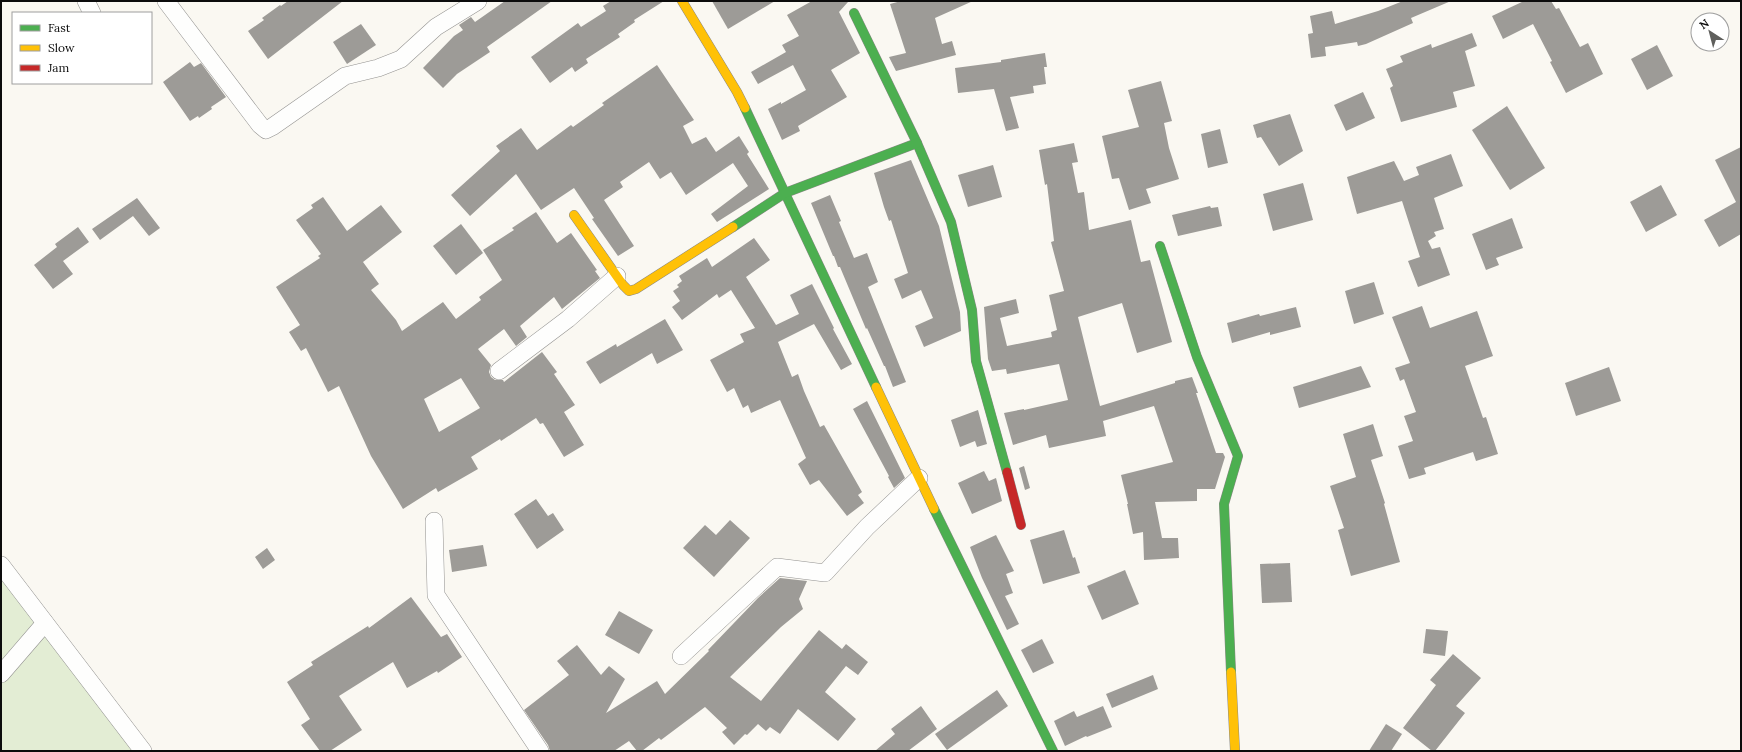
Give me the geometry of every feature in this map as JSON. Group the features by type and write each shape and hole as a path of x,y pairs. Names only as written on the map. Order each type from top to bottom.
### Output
{"street":[{"path":"86,1 92,12"},
{"path":"166,1 260,125 266,130 345,76 378,68 401,59 436,27 478,1"},
{"path":"682,1 737,92 919,478 1053,751"},
{"path":"854,13 917,143 951,222 972,310 976,362 988,400 1021,525"},
{"path":"574,215 629,291 636,289 785,193 917,143"},
{"path":"1160,246 1197,357 1238,456 1224,504 1235,751"},
{"path":"499,371 568,319 617,276"},
{"path":"681,656 777,567 825,573 867,527 919,478"},
{"path":"434,521 436,595 540,751"},
{"path":"1,565 143,751"},
{"path":"1,674 45,623"}],"green space":[{"path":"1,565 143,751 1,751"}],"building":[{"path":"288,1 343,1 268,59 248,31 264,20 262,18"},
{"path":"505,1 552,1 487,47 490,52 457,74 443,88 423,68 454,36 463,30 459,25 471,17 475,22"},
{"path":"611,1 664,1 634,20 635,22 618,34 620,37 586,59 588,63 575,72 572,67 550,83 531,57 578,23 581,27 606,11 603,6"},
{"path":"712,1 775,1 728,29"},
{"path":"812,1 852,1 848,2 839,12 860,53 831,70 847,97 798,126 800,131 782,140 768,109 781,102 781,104 806,90 793,65 758,84 751,72 786,52 782,45 799,36 787,15"},
{"path":"901,1 973,1 935,18 942,44 952,41 956,55 896,71 889,57 906,53 890,4"},
{"path":"1403,1 1451,1 1411,18 1413,23 1366,44 1358,46 1357,42 1325,47 1326,56 1311,58 1308,34 1313,33 1310,16 1332,11 1335,24 1378,11"},
{"path":"1524,1 1551,1 1556,9 1559,8 1580,47 1588,43 1603,74 1566,93 1533,24 1503,39 1492,16"},
{"path":"361,24 376,45 347,64 333,42"},
{"path":"1472,33 1477,46 1465,51 1475,86 1453,92 1457,107 1401,122 1390,88 1393,86 1386,69 1403,62 1400,56 1431,44 1432,48"},
{"path":"1657,45 1673,76 1647,90 1631,59"},
{"path":"1045,53 1047,67 1044,67 1046,84 1033,86 1034,93 1010,97 1019,128 1006,131 994,89 958,93 955,68 1001,62 1001,60"},
{"path":"190,62 194,67 201,63 226,97 211,107 212,109 199,118 198,116 190,121 163,82"},
{"path":"657,65 694,120 683,126 692,144 706,137 716,152 739,136 749,152 747,154 769,189 717,222 711,214 748,186 733,163 686,195 671,172 660,179 649,162 620,182 623,187 604,200 634,246 618,256 592,219 594,218 574,188 541,210 516,174 470,216 451,195 500,151 496,146 521,128 537,150 571,125 573,127 604,105 602,103"},
{"path":"1161,81 1172,121 1164,123 1169,148 1179,179 1146,189 1151,203 1129,210 1119,178 1112,179 1102,136 1139,127 1128,90"},
{"path":"1363,92 1375,118 1346,131 1334,105"},
{"path":"1507,106 1545,168 1510,190 1472,130"},
{"path":"1290,114 1303,151 1279,166 1261,137 1257,138 1253,125"},
{"path":"1220,129 1228,163 1208,168 1201,134"},
{"path":"1074,143 1078,162 1072,163 1078,193 1084,192 1089,230 1131,220 1141,262 1150,260 1172,342 1137,353 1122,303 1078,317 1100,406 1175,383 1175,381 1192,377 1216,453 1223,453 1225,457 1215,489 1197,489 1197,501 1155,502 1162,538 1178,538 1179,558 1144,560 1143,532 1133,534 1121,475 1173,462 1154,406 1103,421 1106,436 1049,448 1046,435 1013,445 1004,413 1068,400 1059,364 1007,374 1006,369 992,371 988,359 984,307 1016,299 1019,313 1000,318 1007,346 1052,337 1051,332 1057,330 1049,295 1064,291 1051,242 1054,241 1047,184 1045,185 1039,150"},
{"path":"1741,147 1741,234 1719,247 1704,220 1736,202 1715,160"},
{"path":"1451,154 1463,186 1434,198 1444,229 1434,232 1436,236 1428,241 1432,249 1440,247 1450,275 1418,287 1408,261 1420,257 1402,201 1357,214 1347,177 1394,161 1404,181 1419,175 1416,167"},
{"path":"911,160 939,226 960,312 961,331 924,347 915,326 933,318 921,290 902,299 894,279 908,273 891,220 889,221 884,207 874,173"},
{"path":"993,165 1002,197 968,207 958,175"},
{"path":"1303,183 1313,220 1273,231 1263,194"},
{"path":"1661,185 1677,215 1646,232 1630,202"},
{"path":"830,195 841,221 839,222 854,258 867,253 878,282 868,287 906,382 893,387 885,366 867,328 866,329 840,267 838,267 833,256 811,203"},
{"path":"323,197 347,231 381,205 402,232 363,262 379,284 371,290 396,320 402,331 443,302 456,319 481,300 479,297 502,280 483,250 514,230 512,228 536,212 557,243 571,233 597,270 595,271 600,278 562,309 554,297 520,326 527,337 516,346 504,329 478,349 491,365 489,372 491,377 495,380 503,380 504,382 542,352 557,372 554,374 575,405 564,412 584,445 564,457 543,423 540,424 536,418 501,441 500,439 471,457 478,469 438,492 436,488 403,509 371,456 339,386 328,392 306,348 301,351 289,332 300,325 276,287 320,258 318,256 321,254 296,220 313,208 311,205","holes":["461,378 480,408 439,432 424,399"]},
{"path":"137,198 160,228 149,236 133,216 100,240 92,229"},
{"path":"1210,206 1211,208 1218,207 1222,226 1178,236 1172,215"},
{"path":"1512,218 1523,248 1496,258 1499,265 1486,270 1472,234"},
{"path":"461,224 483,253 456,275 433,246"},
{"path":"78,227 89,242 63,261 73,274 53,289 34,265 57,247 55,244"},
{"path":"754,238 770,260 746,277 776,325 799,314 790,295 812,284 834,328 833,329 852,364 841,370 814,324 778,342 792,377 798,374 820,427 824,425 862,492 858,495 864,503 847,516 819,480 810,485 798,464 806,458 780,400 751,413 748,405 743,408 734,388 727,392 710,360 744,342 740,334 755,328 731,290 719,298 717,294 682,320 672,307 680,301 673,291 679,287 677,285 682,281 679,276 707,258 712,267"},
{"path":"1374,282 1384,314 1354,324 1345,291"},
{"path":"1422,306 1430,328 1477,311 1493,356 1465,366 1483,418 1486,417 1498,454 1476,461 1473,452 1424,468 1426,474 1409,479 1398,446 1413,441 1404,416 1416,412 1404,379 1400,381 1395,368 1410,363 1392,317"},
{"path":"1296,307 1301,327 1270,335 1270,332 1232,343 1227,323 1259,314 1260,316"},
{"path":"665,319 683,350 657,364 652,353 600,384 586,362 616,344 617,347"},
{"path":"1361,366 1371,387 1299,408 1293,387"},
{"path":"1609,367 1621,401 1576,416 1565,383"},
{"path":"867,401 905,478 894,488 853,409"},
{"path":"978,410 987,444 977,447 975,441 960,447 951,420"},
{"path":"1373,424 1383,456 1371,460 1385,503 1384,504 1400,562 1351,576 1338,530 1344,528 1330,486 1356,477 1343,434"},
{"path":"1024,466 1030,488 1025,490 1019,468"},
{"path":"984,471 989,481 996,478 1002,501 972,514 958,483"},
{"path":"536,499 548,516 553,513 564,530 537,549 514,514"},
{"path":"730,520 750,538 714,577 683,548 705,525 716,535"},
{"path":"1064,530 1073,558 1075,557 1080,573 1043,584 1030,540"},
{"path":"996,535 1014,571 1006,574 1013,593 1005,596 1019,624 1007,630 982,578 970,547"},
{"path":"483,545 487,566 452,572 449,550"},
{"path":"267,548 275,560 263,569 255,557"},
{"path":"1290,563 1292,602 1262,603 1260,564"},
{"path":"1125,570 1139,604 1102,620 1087,586"},
{"path":"780,578 807,581 799,599 803,609 781,627 730,677 761,701 819,630 842,649 846,644 868,662 858,675 846,666 825,692 856,719 838,741 798,709 780,734 770,727 766,731 758,724 734,745 722,732 727,728 705,707 661,740 659,738 642,751 637,751 629,741 614,751 550,751 548,745 524,710 569,675 557,661 577,645 601,675 609,666 625,679 606,713 657,681 665,694 709,651 708,650 758,598"},
{"path":"411,597 441,637 447,634 462,657 438,673 437,671 407,688 393,662 339,696 362,730 330,751 320,751 301,725 310,719 287,682 313,665 311,662 368,626 369,628"},
{"path":"619,611 653,630 639,654 605,635"},
{"path":"1426,629 1448,631 1445,656 1423,653"},
{"path":"1042,639 1054,663 1033,673 1021,650"},
{"path":"1453,654 1481,678 1456,706 1465,713 1435,751 1432,751 1403,728 1436,685 1430,680"},
{"path":"1153,675 1158,689 1112,708 1106,694"},
{"path":"997,690 1008,706 947,750 935,734"},
{"path":"921,706 937,729 908,751 875,751 895,734 891,729"},
{"path":"1103,706 1112,727 1087,737 1086,736 1065,746 1054,721 1074,711 1077,717"},
{"path":"1386,724 1402,734 1391,751 1369,751"}],"traffic: fast":[{"path":"854,13 917,143 951,222 972,310 976,361 1007,472"},
{"path":"745,108 876,387"},
{"path":"733,227 785,193 917,143"},
{"path":"1160,246 1197,357 1238,456 1224,504 1231,672"},
{"path":"934,509 1053,751"}],"traffic: slow":[{"path":"682,1 737,92 745,108"},
{"path":"574,215 623,285 629,291 636,289 733,227"},
{"path":"876,387 934,509"},
{"path":"1231,672 1235,751"}],"traffic: jam":[{"path":"1007,472 1021,525"}]}
